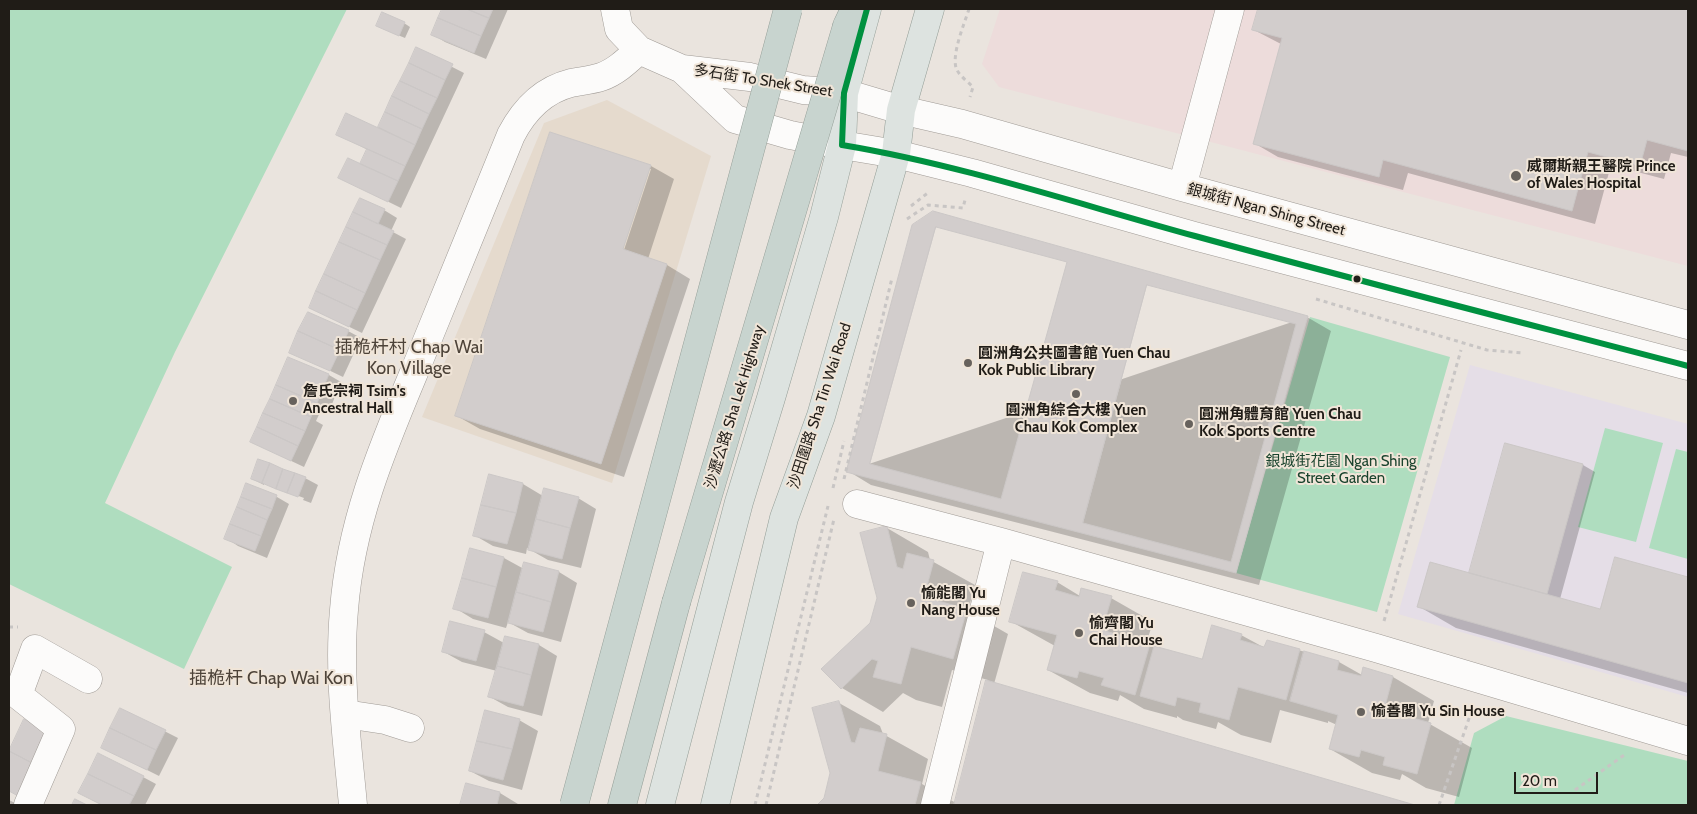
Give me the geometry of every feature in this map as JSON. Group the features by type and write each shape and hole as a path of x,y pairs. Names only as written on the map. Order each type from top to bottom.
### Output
{"highway":[{"path":"574,805 788,9"},
{"name":"沙瀝公路 Sha Lek Highway","path":"622,805 676,603 850,15"}],"main road":[{"path":"660,805 739,502 824,217 842,145 844,93 867,9"},
{"name":"沙田圍路 Sha Tin Wai Road","path":"715,805 784,518 820,416 896,154 901,110 930,9"}],"street":[{"name":"多石街 To Shek Street","path":"615,9 619,29 639,50 682,68 750,77 803,90 844,93"},
{"path":"1182,187 1230,9"},
{"path":"353,805 344,714 342,666 344,609 351,556 362,506 384,445 511,135 521,117 538,99 568,84 601,77 615,71 639,50"},
{"name":"多石街 To Shek Street","path":"682,68 735,119 790,134 842,145"},
{"name":"銀城街 Ngan Shing Street","path":"844,93 1688,324"},
{"path":"842,145 896,154 972,173 1194,236 1688,366"},
{"path":"857,504 1001,542 1376,648 1688,741"},
{"path":"936,804 957,757 1001,542"},
{"path":"28,805 61,729 18,695 34,649 88,679"},
{"path":"344,714 385,720 410,728"}],"path":[{"path":"968,102 973,87 957,70 955,62 969,9"},
{"path":"906,210 932,190"},
{"path":"1309,296 1487,350 1526,354"},
{"path":"1376,648 1461,350"},
{"path":"832,493 846,435"},
{"path":"755,805 829,502"},
{"path":"1439,805 1482,680"},
{"path":"1574,790 1656,732"}],"shaded area":[{"name":"威爾斯親王醫院 Prince of Wales Hospital","path":"1000,9 1688,9 1688,266 999,87 982,64"},
{"path":"607,100 711,156 612,483 422,417 544,123"},
{"path":"1470,365 1688,424 1688,697 1398,614"}],"green space":[{"path":"9,9 347,9 175,352 105,503 232,567 184,669 9,584"},
{"name":"銀城街花園 Ngan Shing Street Garden","path":"1310,317 1450,357 1377,612 1236,573"},
{"path":"1605,428 1663,443 1636,542 1578,527"},
{"path":"1676,449 1688,452 1688,559 1649,548"},
{"path":"1506,716 1688,761 1688,805 1454,805 1474,733"}],"building":[{"path":"442,9 467,9 489,18 481,36 438,18"},
{"path":"467,9 493,9 489,18"},
{"path":"1258,9 1688,9 1688,151 1647,140 1640,166 1588,152 1572,211 1383,160 1379,177 1253,144 1282,38 1252,30"},
{"path":"382,12 405,22 399,36 376,26"},
{"path":"438,18 481,36 474,53 431,35"},
{"path":"416,47 453,64 445,80 409,63"},
{"path":"409,63 445,80 437,98 400,81"},
{"path":"400,81 437,98 429,114 392,96"},
{"path":"392,96 429,114 422,129 385,112"},
{"path":"385,112 422,129 415,145 378,127"},
{"path":"346,113 415,145 405,166 336,135"},
{"path":"550,132 651,165 623,249 667,264 601,464 455,416"},
{"path":"367,149 405,166 398,181 360,164"},
{"path":"348,158 398,181 388,202 338,178"},
{"path":"360,198 385,209 378,224 353,212"},
{"name":"圓洲角綜合大樓 Yuen Chau Kok Complex","path":"933,211 1308,316 1236,573 846,472 912,225"},
{"path":"353,212 394,231 387,245 346,227"},
{"path":"346,227 387,245 380,260 339,242"},
{"name":"圓洲角公共圖書館 Yuen Chau Kok Public Library","path":"936,227 1067,262 1001,499 870,464"},
{"path":"339,242 380,260 365,293 324,274"},
{"path":"324,274 365,293 357,310 316,291"},
{"name":"圓洲角體育館 Yuen Chau Kok Sports Centre","path":"1147,285 1296,324 1231,562 1083,523"},
{"path":"316,291 357,310 349,327 309,308"},
{"path":"308,312 349,330 340,350 298,331"},
{"path":"298,331 340,350 330,371 289,353"},
{"path":"288,357 329,374 317,403 276,385"},
{"name":"詹氏宗祠 Tsim's Ancestral Hall","path":"276,385 317,403 311,417 270,399"},
{"path":"270,399 311,417 305,431 263,413"},
{"path":"263,413 305,431 298,446 257,427"},
{"path":"257,427 298,446 291,461 250,442"},
{"path":"1505,443 1583,464 1547,594 1469,573"},
{"path":"258,459 270,463 262,483 251,479"},
{"path":"270,463 283,469 276,489 262,483"},
{"path":"283,469 295,473 287,493 276,489"},
{"path":"295,473 306,477 298,497 287,493"},
{"path":"489,474 523,483 516,513 481,505"},
{"path":"246,483 277,495 272,509 241,497"},
{"path":"544,488 579,497 570,528 536,519"},
{"path":"241,497 272,509 267,520 237,507"},
{"path":"481,505 516,513 507,544 473,536"},
{"path":"237,507 267,520 261,536 230,524"},
{"path":"536,519 570,528 562,559 528,550"},
{"path":"230,524 261,536 255,551 224,539"},
{"name":"愉能閣 Yu Nang House","path":"887,526 897,567 903,569 907,553 934,560 924,597 967,609 953,659 911,647 901,684 873,677 878,661 872,659 841,689 821,669 870,623 877,598 860,533"},
{"path":"470,548 504,557 496,587 462,578"},
{"path":"1615,557 1688,577 1688,683 1417,607 1430,562 1600,609"},
{"path":"524,562 559,571 551,602 516,592"},
{"name":"愉齊閣 Yu Chai House","path":"1023,572 1058,581 1055,590 1079,597 1081,588 1112,596 1102,630 1150,644 1135,695 1101,685 1104,678 1079,671 1077,678 1047,670 1057,635 1009,622"},
{"path":"462,578 496,587 488,618 453,609"},
{"path":"516,592 551,602 543,632 508,623"},
{"path":"450,621 485,630 476,661 442,652"},
{"path":"1212,625 1242,634 1240,640 1264,647 1267,640 1300,649 1286,700 1238,687 1229,720 1199,712 1201,703 1177,697 1175,706 1140,696 1154,646 1202,659"},
{"path":"505,636 539,644 531,675 497,666"},
{"name":"愉善閣 Yu Sin House","path":"1304,651 1339,661 1337,670 1361,676 1363,667 1393,676 1384,710 1431,723 1417,774 1383,765 1385,757 1361,750 1359,757 1329,749 1338,715 1290,701"},
{"path":"497,666 531,675 523,706 488,697"},
{"path":"986,680 1415,805 954,805"},
{"path":"839,701 851,742 855,743 860,728 887,734 878,771 921,782 915,805 817,805 824,798 830,773 812,708"},
{"path":"120,708 166,730 156,750 110,728"},
{"path":"485,710 520,719 512,749 477,741"},
{"path":"24,719 52,733 36,765 9,751"},
{"path":"110,728 156,750 147,770 101,748"},
{"path":"477,741 512,749 503,780 469,771"},
{"path":"9,751 36,765 20,797 9,791"},
{"path":"98,753 144,776 134,796 88,774"},
{"path":"88,774 134,796 129,805 102,805 78,793"},
{"path":"466,783 500,792 497,805 460,805"},
{"path":"75,799 87,805 72,805"}],"transit line":[{"path":"867,9 844,93 842,145 887,153 976,174 1257,253 1688,366"}],"place":[{"name":"威爾斯親王醫院 Prince of Wales Hospital","path":"1516,176"},
{"name":"圓洲角公共圖書館 Yuen Chau Kok Public Library","path":"968,363"},
{"name":"圓洲角綜合大樓 Yuen Chau Kok Complex","path":"1076,394"},
{"name":"詹氏宗祠 Tsim's Ancestral Hall","path":"293,401"},
{"name":"圓洲角體育館 Yuen Chau Kok Sports Centre","path":"1189,424"},
{"name":"愉能閣 Yu Nang House","path":"911,603"},
{"name":"愉齊閣 Yu Chai House","path":"1079,633"},
{"name":"愉善閣 Yu Sin House","path":"1361,712"}],"district":[{"name":"插桅杆村 Chap Wai Kon Village","path":"409,358"},
{"name":"插桅杆 Chap Wai Kon","path":"271,679"}]}
